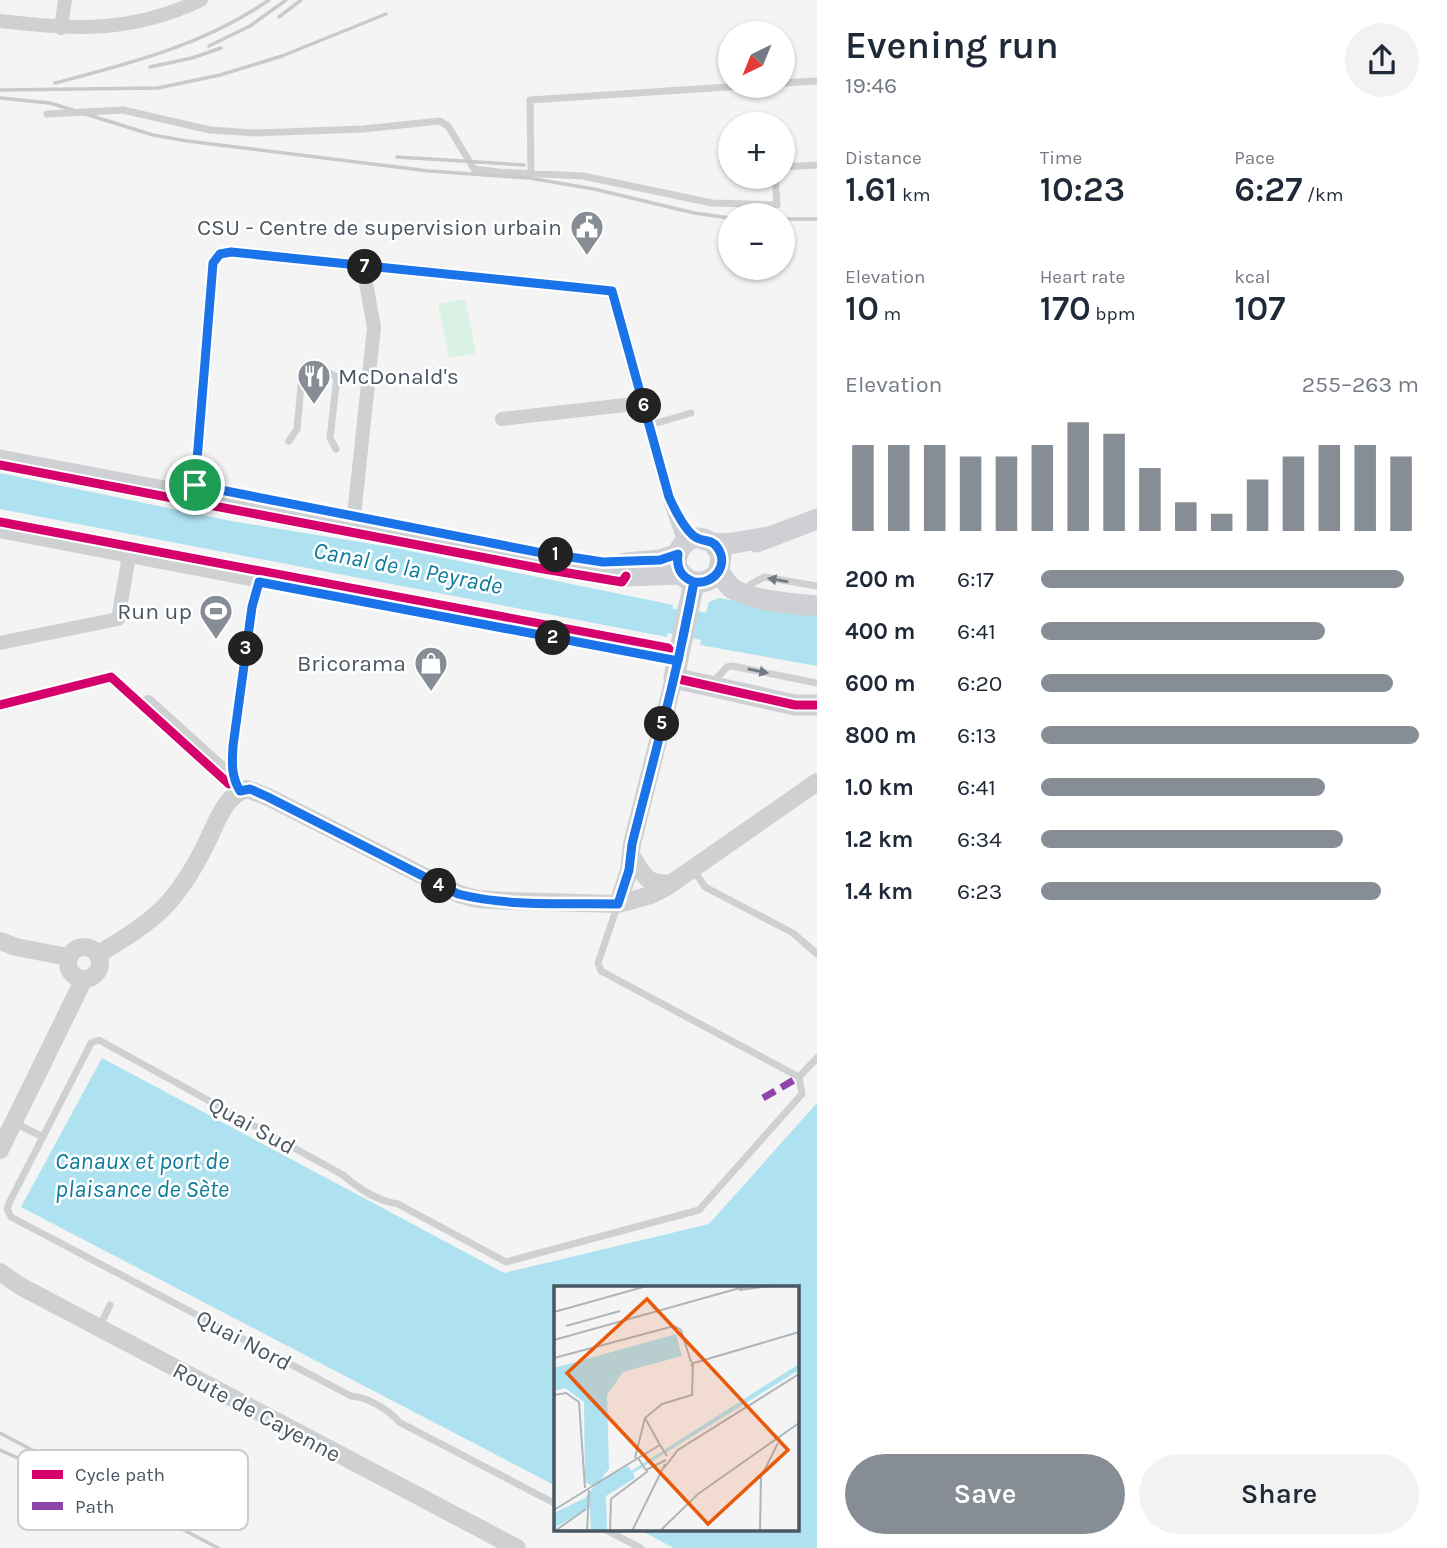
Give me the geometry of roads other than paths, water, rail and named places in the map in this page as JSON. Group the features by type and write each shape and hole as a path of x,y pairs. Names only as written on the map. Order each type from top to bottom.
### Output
{"main road":[{"path":"0,449 537,552 603,562 699,558 732,588 743,593 817,606"},
{"path":"0,460 588,572 626,576 699,558 817,519"},
{"path":"699,558 678,661 708,688 795,705 817,705"}],"street":[{"path":"61,28 65,0"},
{"path":"0,21 61,28 95,28 132,23 183,9 201,0"},
{"path":"195,485 213,263 220,254 231,252 612,291 669,497 699,558"},
{"path":"354,516 374,327 363,267"},
{"path":"502,419 643,403"},
{"path":"0,531 678,661 632,844 629,870 618,904"},
{"path":"0,643 118,619 129,556"},
{"path":"240,791 234,782 232,768 252,607 259,582"},
{"path":"148,702 222,769 232,768"},
{"path":"98,954 123,940 157,915 175,897 200,856 222,811 240,791 250,789 268,797 458,894 477,899 618,904 651,895 673,883 817,782"},
{"path":"631,855 649,881 673,883"},
{"path":"0,941 16,947 68,957"},
{"path":"82,946 98,954 100,961 96,974 84,979 78,978 69,970 68,957 76,948 82,946"},
{"path":"0,1150 84,979"},
{"name":"Route de Cayenne","path":"0,1272 20,1286 517,1548"}],"lane":[{"path":"795,82 817,81"},
{"path":"531,174 530,100 718,88"},
{"path":"47,114 123,110 210,130 255,133 363,129 440,121 448,127 471,167 499,172 614,180 712,203 777,205 776,189"},
{"path":"795,166 817,165"},
{"path":"289,441 297,429 302,374 309,370 331,373 337,377 330,438 336,449"},
{"path":"649,425 691,413"},
{"path":"743,593 751,584 764,577 817,586"},
{"path":"708,688 721,673 733,666 817,683"},
{"path":"692,868 705,887 793,933 817,954"},
{"path":"618,904 597,963 601,971 799,1077 817,1058"},
{"name":"Quai Sud","path":"43,1137 91,1043 99,1040 343,1175 355,1185 387,1202 398,1204 506,1262 699,1210 802,1094 799,1077"},
{"path":"13,1122 43,1137"},
{"name":"Quai Nord","path":"43,1137 10,1201 7,1209 10,1217 338,1390 392,1413 399,1422 554,1503"},
{"path":"99,1328 110,1305"},
{"path":"606,1530 641,1548"}],"water":[{"name":"Canal de la Peyrade","path":"0,473 231,521 391,547 673,605 673,609 677,609 678,605 706,613 709,602 719,598 817,615 817,666 700,645 701,640 667,633 667,637 0,509"},
{"name":"Canaux et port de plaisance de Sète","path":"102,1058 504,1273 709,1224 817,1103 817,1548 674,1548 640,1530 800,1530 800,1286 554,1286 554,1485 21,1207"}],"railway":[{"path":"55,83 139,60 193,41 244,16 269,0"},
{"path":"209,46 250,26 286,0"},
{"path":"279,17 301,0"},
{"path":"0,90 158,88 220,75 282,56 386,14"},
{"path":"150,67 192,58 221,48"},
{"path":"0,98 50,103 153,135 187,141 429,171 529,178 594,189 718,216"},
{"path":"397,157 524,165"},
{"path":"795,219 817,219"},
{"path":"0,1433 32,1450"},
{"path":"0,1450 18,1458"},
{"path":"184,1530 218,1548"}],"place":[{"name":"CSU - Centre de supervision urbain","path":"587,257"},
{"name":"McDonald's","path":"314,406"},
{"name":"Run up","path":"216,641"},
{"name":"Bricorama","path":"431,693"}]}
